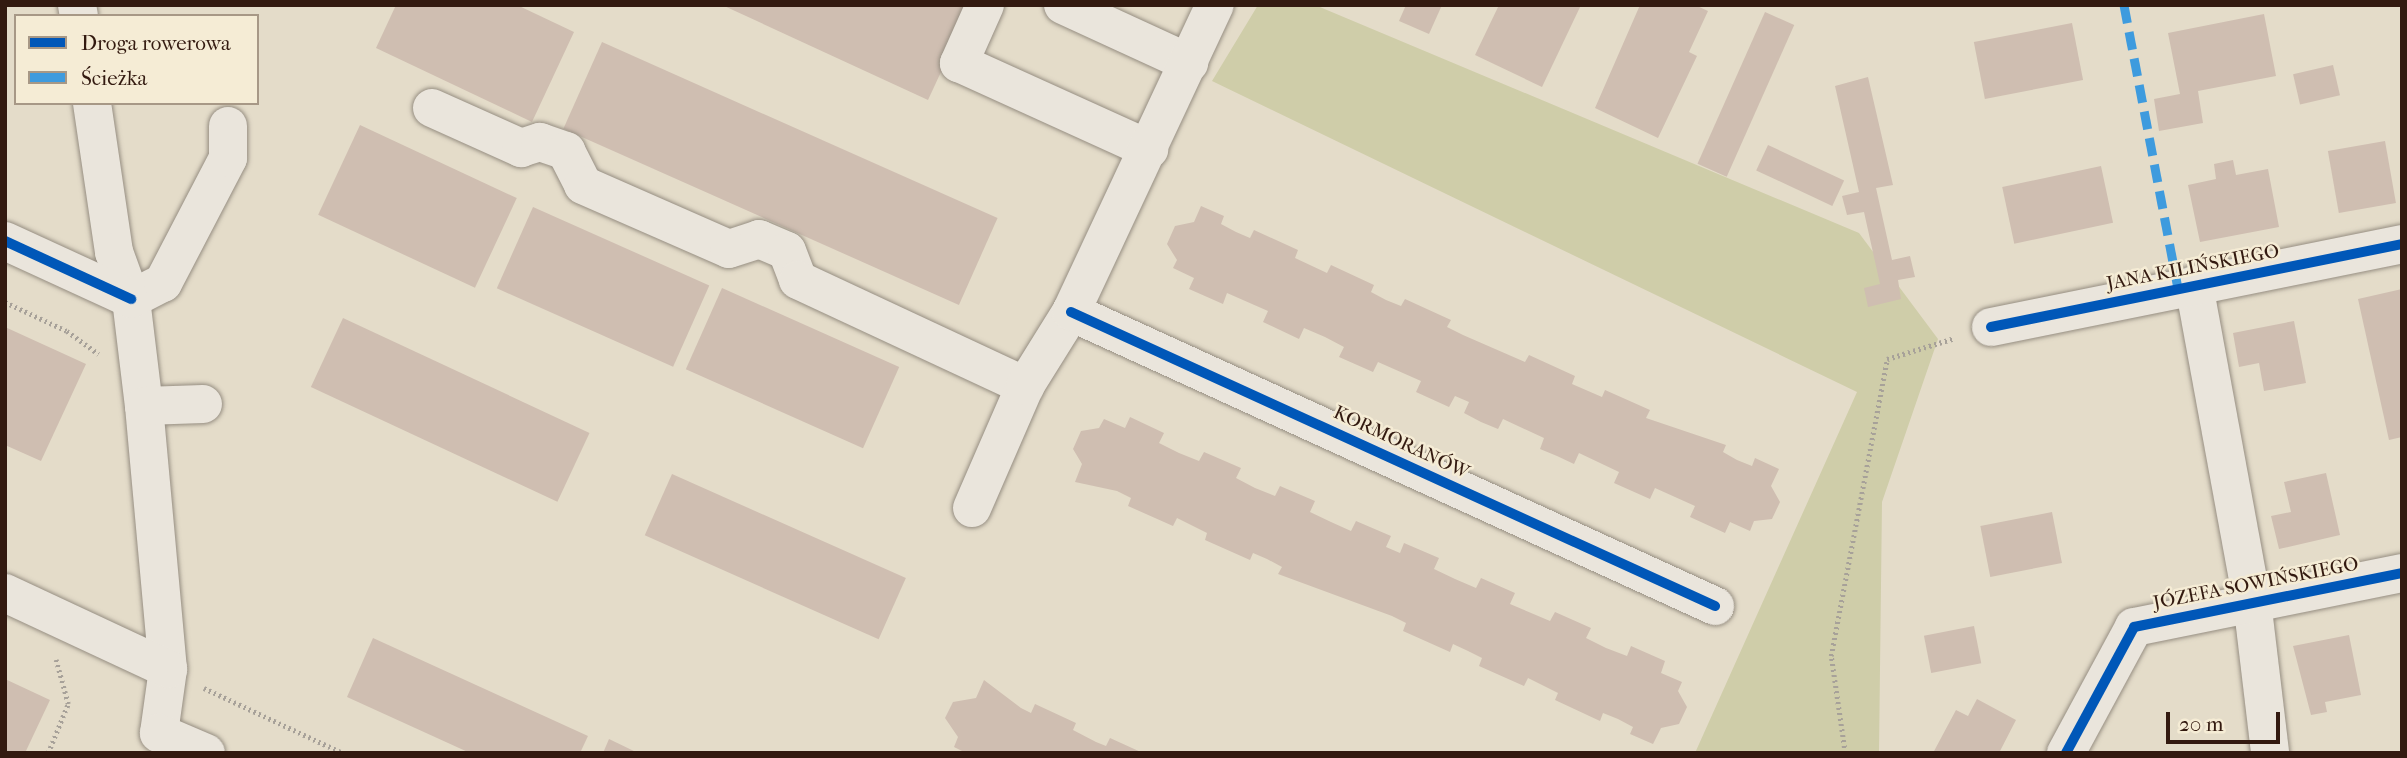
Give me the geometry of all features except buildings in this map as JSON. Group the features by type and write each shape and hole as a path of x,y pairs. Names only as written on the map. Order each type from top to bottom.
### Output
{"street":[{"path":"985,5 959,63 1149,149"},
{"path":"1063,5 1189,63"},
{"path":"972,508 1025,386 1071,312 1215,5"},
{"path":"92,105 114,252 131,299 143,396 167,669 154,743 206,753"},
{"path":"432,108 521,148 540,142 566,151 583,185 729,249 760,239 787,251 798,280 1025,386"},
{"path":"131,299 163,283 228,158 228,126"},
{"path":"5,241 131,299"},
{"name":"JANA KILIŃSKIEGO","path":"1991,327 2402,244"},
{"path":"2194,285 2252,601 2270,753"},
{"name":"KORMORANÓW","path":"1071,312 1716,606"},
{"path":"143,396 203,404"},
{"name":"JÓZEFA SOWIŃSKIEGO","path":"2066,753 2134,627 2252,601 2402,573"},
{"path":"5,593 167,669"}],"path":[{"path":"5,302 67,331 143,396"},
{"path":"1845,753 1831,656 1887,359 1991,327"},
{"path":"48,753 68,704 53,646 65,620"}],"shaded area":[{"path":"1258,5 1315,5 1859,233 1938,339 1882,502 1879,753 1695,753 1857,392 1212,81"}],"marked path":[{"path":"2124,5 2178,289"}],"cycle path":[{"path":"5,241 131,299"},
{"path":"1991,327 2402,244"},
{"path":"1071,312 1715,606"},
{"path":"2066,753 2134,627 2402,573"}]}
